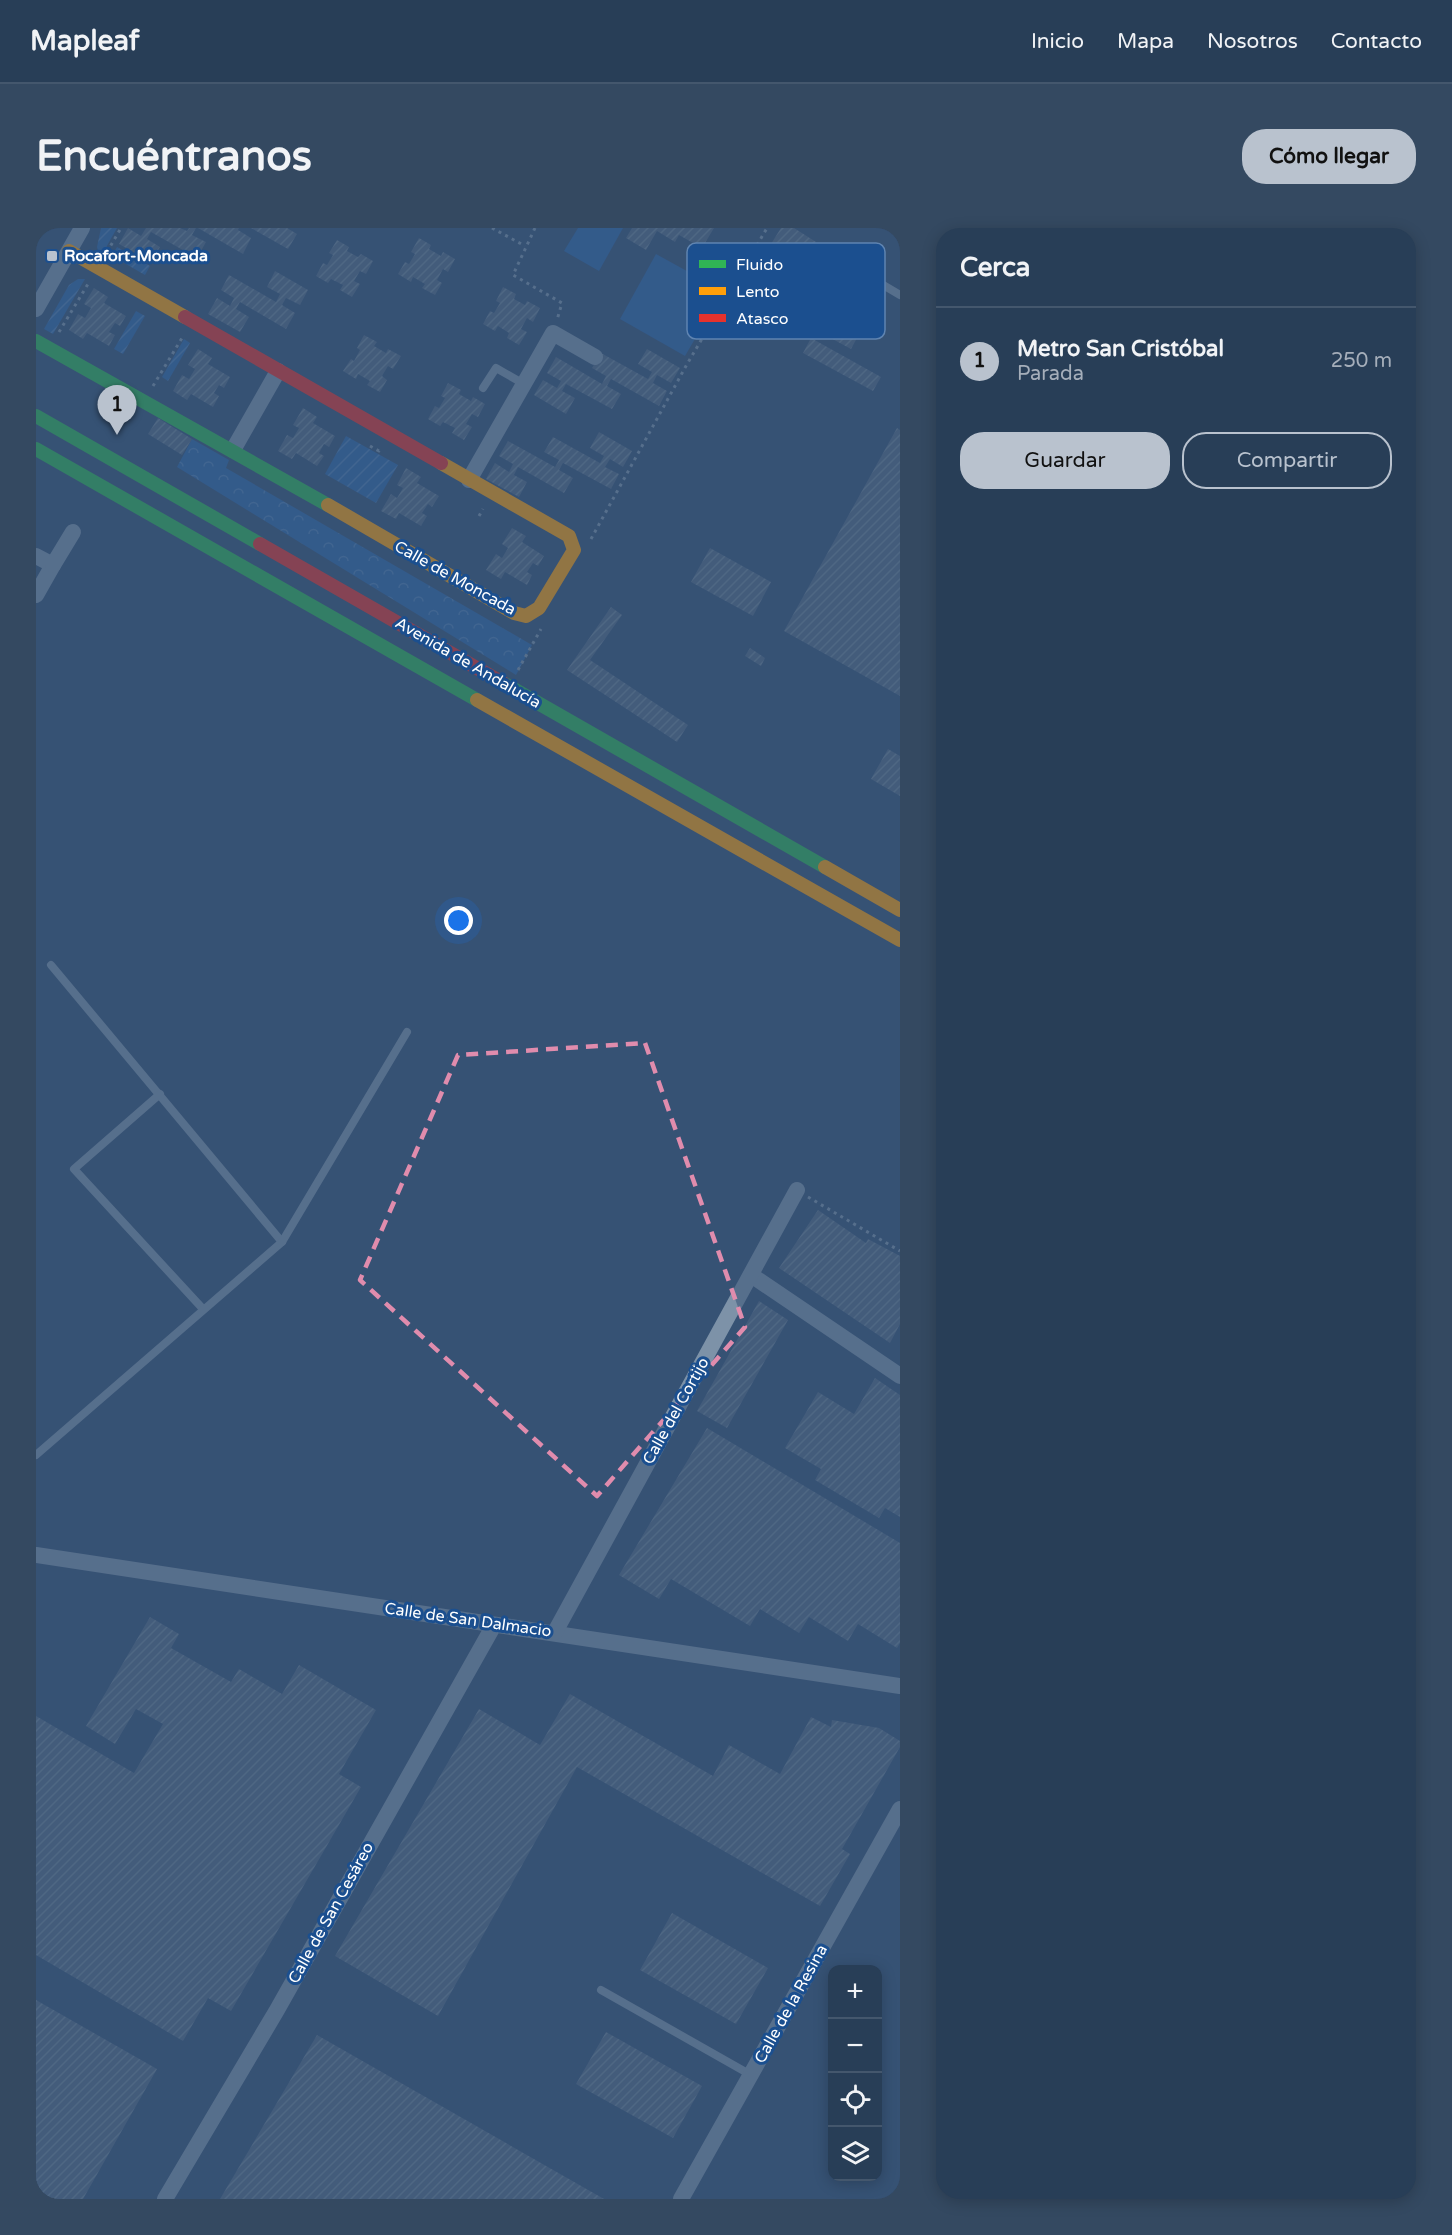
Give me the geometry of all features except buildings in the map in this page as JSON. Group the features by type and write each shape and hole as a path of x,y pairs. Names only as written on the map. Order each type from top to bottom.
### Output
{"main road":[{"name":"Calle de Moncada","path":"36,341 233,450 514,613 526,616 539,609 574,550 569,536 69,251"},
{"name":"Avenida de Andalucía","path":"36,416 900,910"},
{"name":"Avenida de Andalucía","path":"36,449 900,940"}],"street":[{"path":"36,309 82,228"},
{"path":"469,480 554,333 595,357"},
{"path":"233,450 278,371"},
{"path":"36,407 68,434"},
{"path":"36,595 73,532"},
{"path":"36,556 53,566"},
{"name":"Avenida de Andalucía","path":"865,922 900,951"},
{"name":"Calle del Cortijo","path":"555,1632 797,1191"},
{"path":"751,1275 900,1376"},
{"name":"Calle de San Dalmacio","path":"36,1555 900,1686"},
{"name":"Calle de San Cesáreo","path":"165,2199 277,2010 494,1625"},
{"name":"Calle de la Resina","path":"681,2199 900,1809"}],"lane":[{"path":"885,285 900,294"},
{"path":"483,388 496,368 524,384"},
{"path":"51,965 282,1242"},
{"path":"36,1455 282,1242 407,1032"},
{"path":"160,1094 74,1169 203,1309"},
{"path":"601,1990 751,2075"}],"path":[{"path":"97,267 121,228"},
{"path":"492,228 525,246"},
{"path":"535,228 513,275 562,303 554,333"},
{"path":"758,243 767,228"},
{"path":"55,339 89,283"},
{"path":"144,401 191,322"},
{"path":"590,540 704,339"},
{"path":"479,516 484,508"},
{"path":"516,675 544,624"},
{"path":"797,1191 900,1251"}],"highlighted area":[{"path":"645,1043 745,1327 597,1496 360,1280 458,1055"}],"green space":[{"path":"101,228 117,228 100,258 97,247"},
{"path":"578,228 623,228 599,271 564,251"},
{"path":"117,247 150,266 145,275 112,256"},
{"path":"656,254 687,271 687,339 695,339 685,356 620,319"},
{"path":"78,279 85,279 53,334 44,329 69,285"},
{"path":"136,311 145,316 123,354 114,349"},
{"path":"184,339 190,343 168,381 162,377"},
{"path":"346,436 398,465 376,503 325,474"},
{"path":"192,439 229,460 226,468 532,645 516,675 177,467"}],"traffic: fast":[{"path":"36,341 328,505"},
{"path":"36,416 260,544"},
{"path":"36,449 477,700"},
{"path":"503,683 825,867"}],"traffic: slow":[{"path":"69,251 185,317"},
{"path":"328,505 514,613 526,616 539,608 574,550 569,536 441,463"},
{"path":"477,700 900,940"},
{"path":"825,867 900,910"}],"traffic: jam":[{"path":"185,317 441,463"},
{"path":"260,544 503,683"}],"place":[{"name":"Rocafort-Moncada","path":"52,256"},
{"name":"Metro San Cristóbal","path":"117,435"}]}
